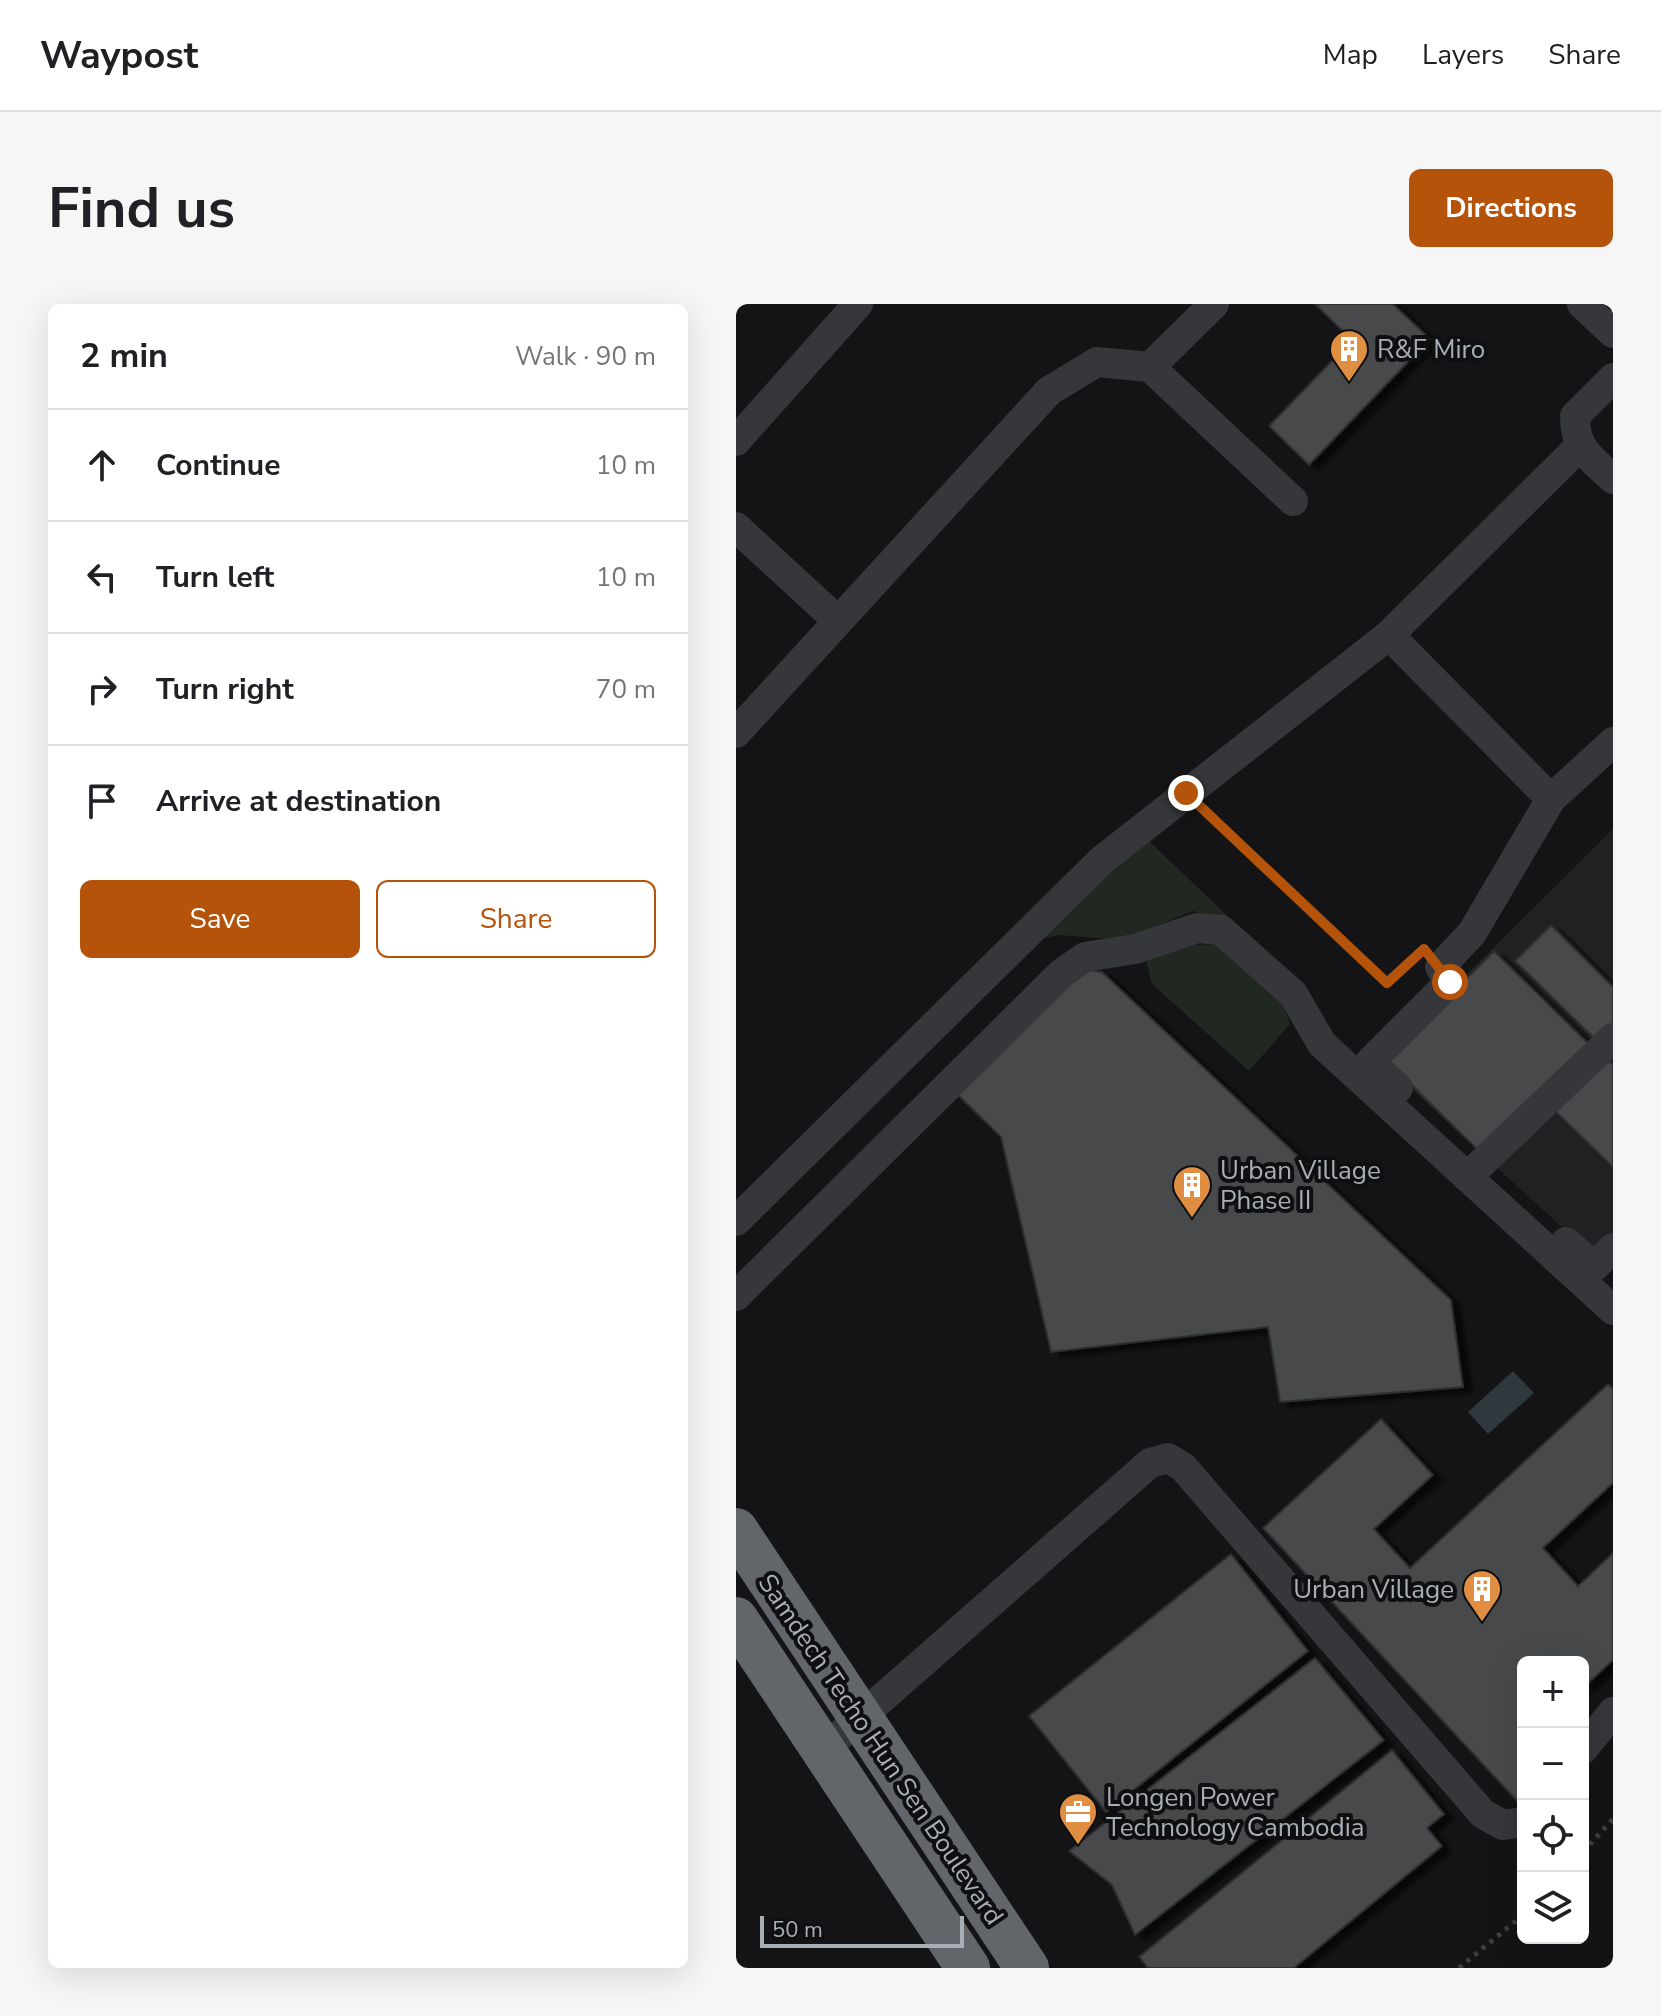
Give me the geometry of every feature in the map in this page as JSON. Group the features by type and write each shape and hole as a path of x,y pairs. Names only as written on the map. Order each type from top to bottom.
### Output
{"highway":[{"name":"Samdech Techo Hun Sen Boulevard","path":"736,1530 1027,1968"},
{"name":"Samdech Techo Hun Sen Boulevard","path":"736,1619 968,1968"}],"street":[{"path":"736,441 858,304"},
{"path":"1150,367 1214,304"},
{"path":"1582,304 1613,333"},
{"path":"736,733 1049,391 1097,362 1150,367 1293,501"},
{"path":"1613,378 1575,416 1579,447 1613,479"},
{"path":"736,1221 1102,860 1389,635 1579,447"},
{"path":"736,527 838,621"},
{"path":"1389,635 1551,799"},
{"path":"1613,742 1551,799 1472,933 1440,967 1450,982 1370,1062 1613,1310"},
{"path":"736,1296 1062,973 1085,957 1135,949 1197,928 1221,930 1293,994 1322,1044 1594,1267 1613,1248"},
{"path":"1474,1170 1613,1038"},
{"path":"823,1750 1150,1463 1168,1458 1183,1467 1483,1814 1503,1825 1517,1823"},
{"path":"1589,1742 1613,1712"}],"path":[{"path":"1186,793 1387,983 1424,949 1440,967"},
{"path":"1589,1845 1613,1819"},
{"path":"1459,1968 1517,1920"}],"shaded area":[{"path":"1132,825 1236,924 1193,911 1121,940 1060,935 1044,938 1021,933"},
{"path":"1613,829 1613,1236 1593,1256 1380,1060"},
{"path":"1218,944 1281,999 1290,1024 1249,1071 1152,984 1146,960 1187,945"},
{"path":"1513,1371 1534,1393 1488,1434 1468,1412"}],"building":[{"name":"R&F Miro","path":"1315,304 1393,304 1430,339 1309,465 1269,426 1352,340"},
{"path":"1551,925 1613,987 1613,1023 1596,1040 1515,961"},
{"path":"1494,951 1588,1043 1480,1152 1386,1060"},
{"name":"Urban Village Phase II","path":"1078,968 1102,972 1451,1300 1463,1387 1280,1402 1268,1327 1051,1352 1001,1137 956,1093"},
{"path":"1606,1058 1613,1065 1613,1167 1554,1110"},
{"name":"Urban Village","path":"1608,1384 1613,1389 1613,1483 1543,1548 1578,1586 1613,1553 1613,1660 1589,1682 1589,1656 1517,1656 1517,1801 1263,1528 1381,1419 1433,1475 1374,1529 1410,1568"},
{"path":"1231,1554 1308,1651 1106,1812 1029,1716"},
{"path":"1315,1658 1384,1740 1135,1935 1112,1885 1069,1851"},
{"path":"1392,1750 1444,1814 1427,1828 1442,1846 1294,1968 1148,1968 1139,1957"}],"place":[{"name":"R&F Miro","path":"1349,383"},
{"name":"Urban Village Phase II","path":"1192,1219"},
{"name":"Urban Village","path":"1482,1623"},
{"name":"Longen Power Technology Cambodia","path":"1078,1846"}],"route":[{"path":"1186,793 1387,983 1424,949 1450,982"}]}
